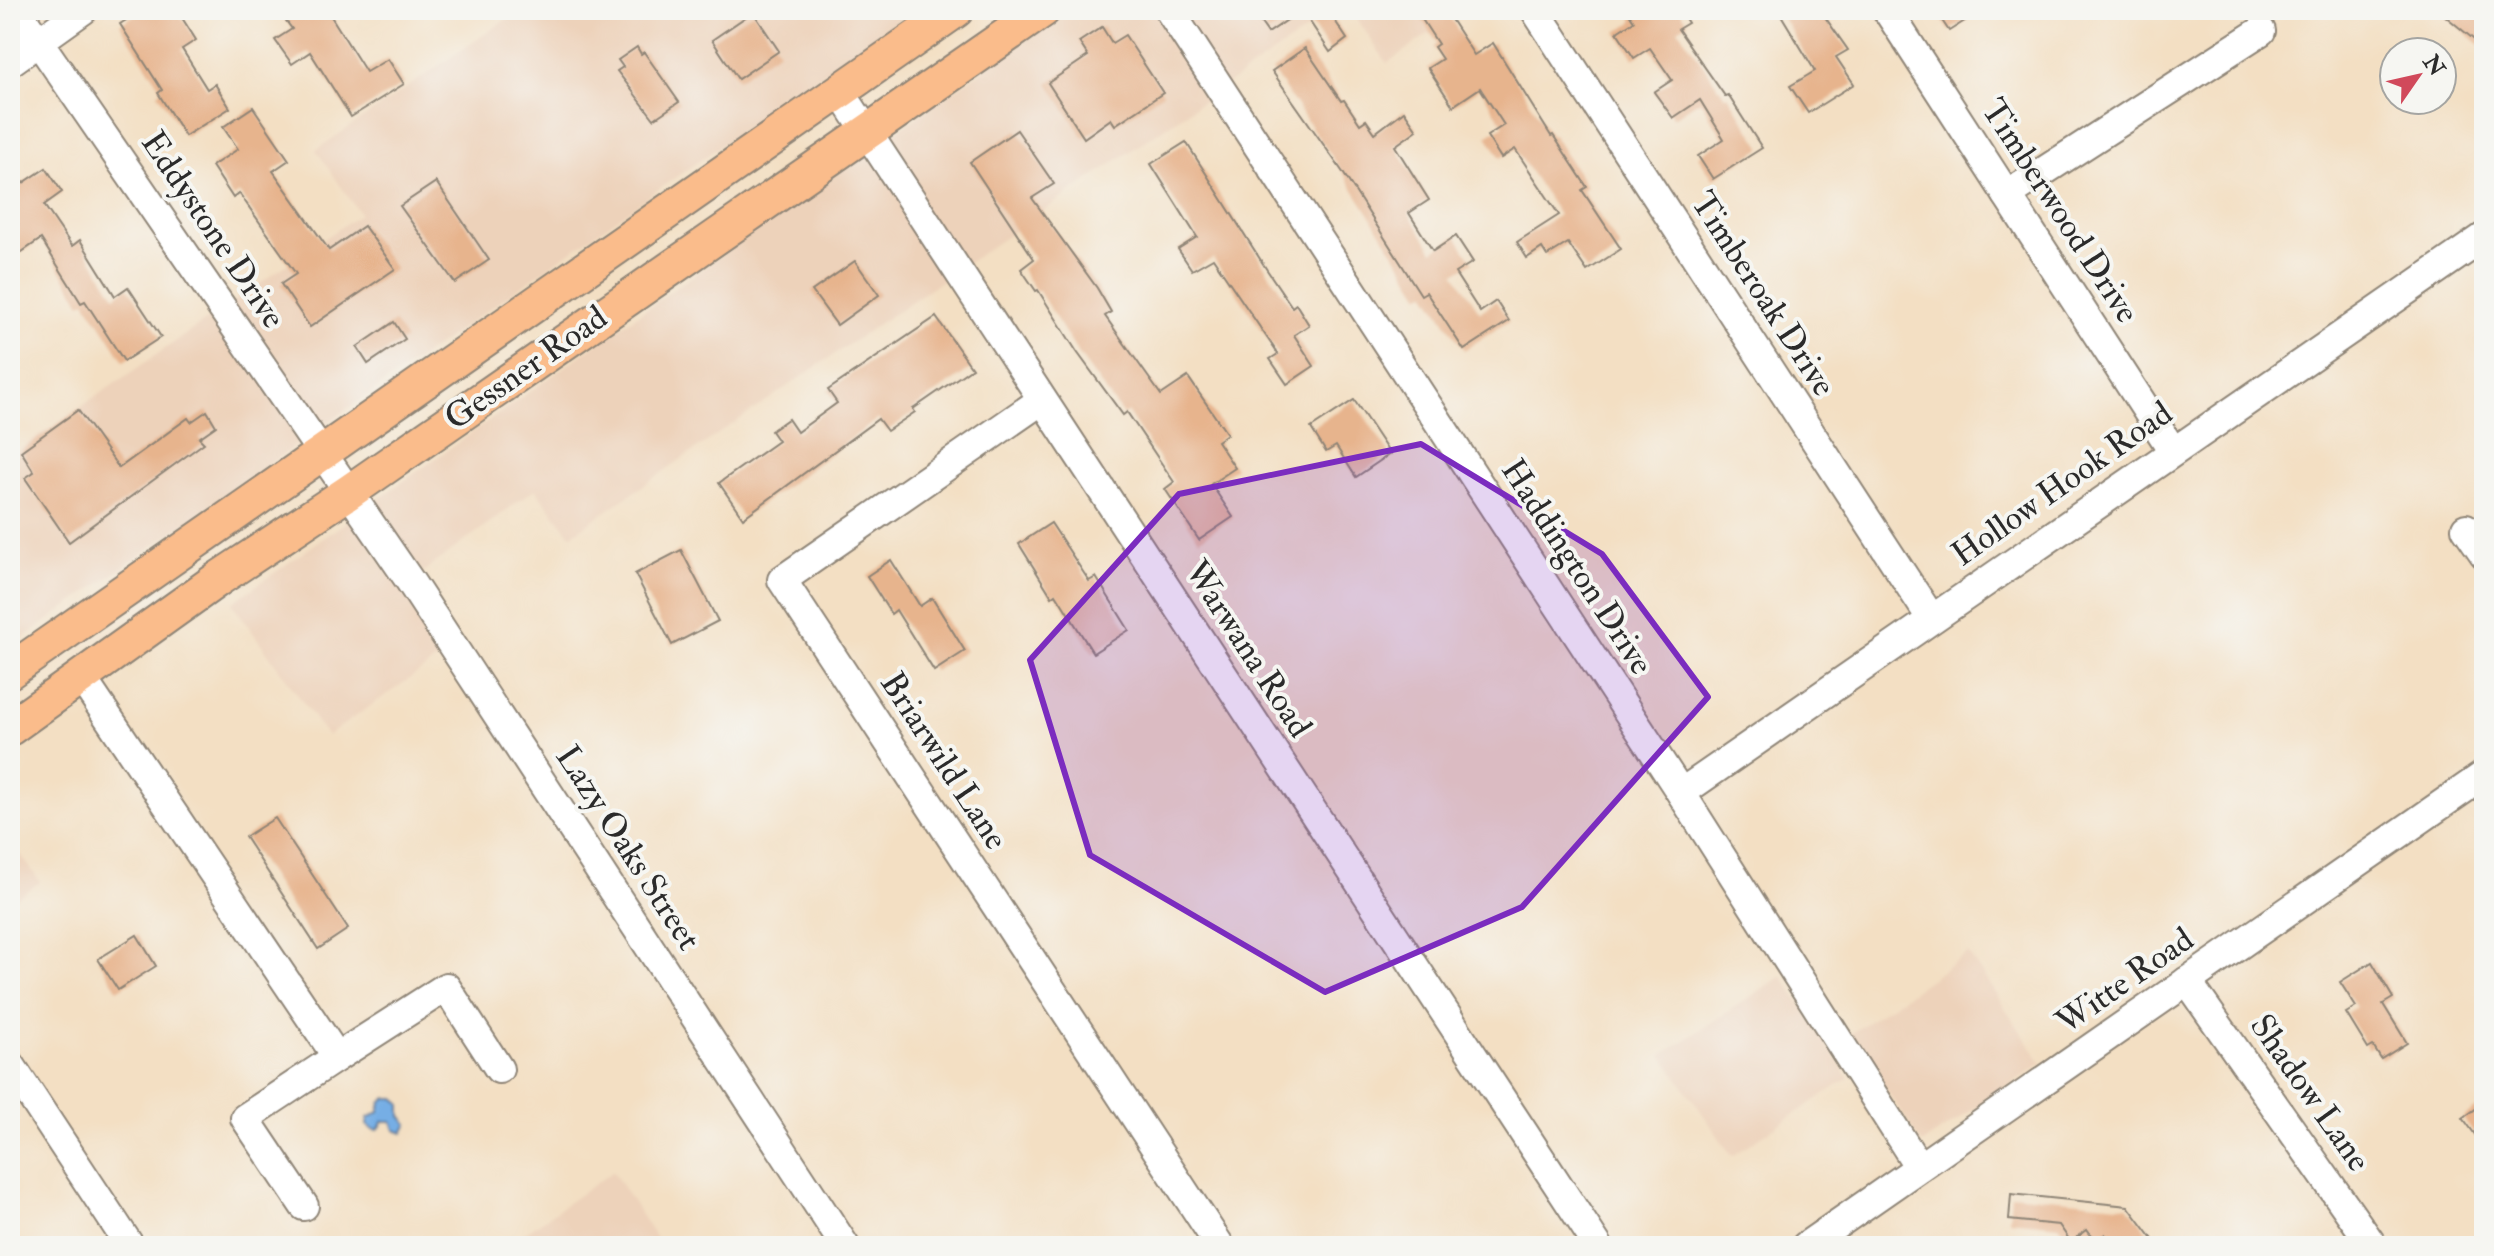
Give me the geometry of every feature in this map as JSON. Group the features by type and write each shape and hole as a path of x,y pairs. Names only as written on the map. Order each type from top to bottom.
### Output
{"main road":[{"name":"Gessner Road","path":"10,671 956,10"},
{"name":"Gessner Road","path":"10,728 218,579 349,492 1043,10"}],"street":[{"name":"Eddystone Drive","path":"17,10 349,492"},
{"path":"10,62 83,10"},
{"name":"Haddington Drive","path":"1169,10 1681,793 1919,1167"},
{"name":"Timberoak Drive","path":"1535,10 1931,618"},
{"name":"Timberwood Drive","path":"1887,10 2173,451"},
{"path":"2007,195 2261,31"},
{"name":"Warwana Road","path":"840,91 1598,1246"},
{"name":"Hollow Hook Road","path":"1681,793 2484,237"},
{"name":"Briarwild Lane","path":"1042,400 782,580 1220,1246"},
{"name":"Lazy Oaks Street","path":"349,492 423,600 845,1246"},
{"path":"2466,528 2484,554"},
{"path":"81,677 337,1057"},
{"name":"Witte Road","path":"1806,1246 2484,775"},
{"name":"Shadow Lane","path":"2187,981 2373,1246"},
{"path":"304,1206 245,1118 446,987 499,1069"},
{"path":"10,1064 130,1246"}],"highlighted area":[{"path":"1421,444 1602,554 1708,697 1522,907 1325,992 1090,855 1030,660 1179,494"}],"shaded area":[{"path":"520,10 913,10 10,647 10,456 360,214 316,150"},
{"path":"1067,10 1336,10 571,535 535,489 411,581 454,648 327,736 232,603"},
{"path":"1351,10 1463,10 1387,63"},
{"path":"10,839 40,882 10,902"},
{"path":"1968,953 2042,1063 1922,1144 1850,1034"},
{"path":"1782,976 1849,1078 1732,1156 1662,1055"},
{"path":"612,1172 661,1246 506,1246"}],"water":[{"path":"387,1098 395,1098 401,1103 401,1116 408,1124 403,1133 395,1130 392,1121 384,1121 378,1130 367,1125 368,1118 379,1112 381,1103"}],"building":[{"path":"142,10 177,10 196,40 182,49 207,89 215,84 230,108 185,136 158,93 162,90 120,24"},
{"path":"278,10 327,10 366,72 388,59 404,84 351,117 310,52 292,64 275,40 292,29"},
{"path":"1252,10 1302,10 1268,33"},
{"path":"1302,10 1328,10 1347,39 1330,52"},
{"path":"1416,10 1445,10 1474,55 1493,43 1587,187 1582,190 1621,249 1587,271 1568,243 1547,256 1542,248 1527,258 1517,242 1559,215 1515,149 1501,158 1487,136 1504,125 1480,88 1453,106 1428,68 1442,59 1434,47 1438,44"},
{"path":"1627,10 1680,10 1688,23 1678,29 1725,96 1728,95 1762,148 1713,179 1698,156 1724,139 1700,100 1673,118 1654,92 1672,80 1650,48 1634,58 1617,32 1634,21"},
{"path":"1778,10 1820,10 1848,50 1836,57 1854,84 1808,113 1790,86 1815,71"},
{"path":"1935,10 1982,10 1949,31"},
{"path":"2438,10 2484,10 2484,48"},
{"path":"753,12 779,51 738,79 712,40"},
{"path":"1102,27 1112,43 1125,35 1163,93 1115,125 1111,119 1084,138 1048,83 1088,56 1079,42"},
{"path":"637,47 641,54 644,52 679,102 654,119 617,71 623,67 618,60"},
{"path":"1305,48 1360,124 1366,120 1375,133 1404,111 1417,130 1395,146 1429,200 1409,213 1433,251 1456,236 1473,262 1455,273 1480,312 1496,301 1509,321 1464,350 1426,292 1421,295 1342,171 1272,71"},
{"path":"253,107 289,160 273,171 329,250 364,226 395,269 310,327 281,284 296,274 239,193 233,198 212,166 238,149 223,127"},
{"path":"1017,130 1054,184 1032,198 1097,288 1111,312 1105,316 1161,395 1188,377 1227,434 1217,441 1235,468 1211,484 1233,517 1199,540 1165,489 1174,482 1127,412 1123,415 1077,352 1021,269 1034,259 970,162"},
{"path":"1186,142 1267,270 1292,307 1296,304 1309,325 1294,335 1314,366 1287,384 1270,359 1278,354 1213,258 1192,270 1178,249 1197,237 1151,164"},
{"path":"46,168 62,192 44,205 72,246 80,240 115,296 128,287 161,337 124,361 85,301 81,303 41,239 10,260 10,229 18,224 10,213 10,192"},
{"path":"436,182 489,260 455,283 400,206"},
{"path":"855,261 879,295 837,325 812,291"},
{"path":"936,317 972,368 887,431 878,419 743,518 719,483 778,441 771,431 788,419 797,432 837,403 828,390"},
{"path":"394,322 405,339 368,364 357,347"},
{"path":"1354,400 1390,454 1356,477 1336,446 1326,452 1311,428"},
{"path":"78,410 119,468 188,418 191,422 207,411 216,426 199,438 204,443 69,542 25,478 34,472 21,451"},
{"path":"1051,523 1089,581 1096,577 1129,630 1093,653 1056,594 1052,597 1019,544"},
{"path":"681,550 718,621 672,645 635,574"},
{"path":"891,560 920,606 932,598 965,651 934,671 896,610 891,614 867,576"},
{"path":"275,818 348,929 318,949 245,837"},
{"path":"137,935 156,966 118,990 98,959"},
{"path":"2372,962 2393,998 2383,1004 2407,1043 2381,1059 2373,1046 2368,1049 2346,1013 2356,1007 2340,982"},
{"path":"2484,1103 2484,1147 2463,1118"},
{"path":"2011,1194 2128,1206 2158,1246 2114,1246 2105,1234 2095,1241 2087,1230 2071,1242 2059,1225 2009,1220"}]}
